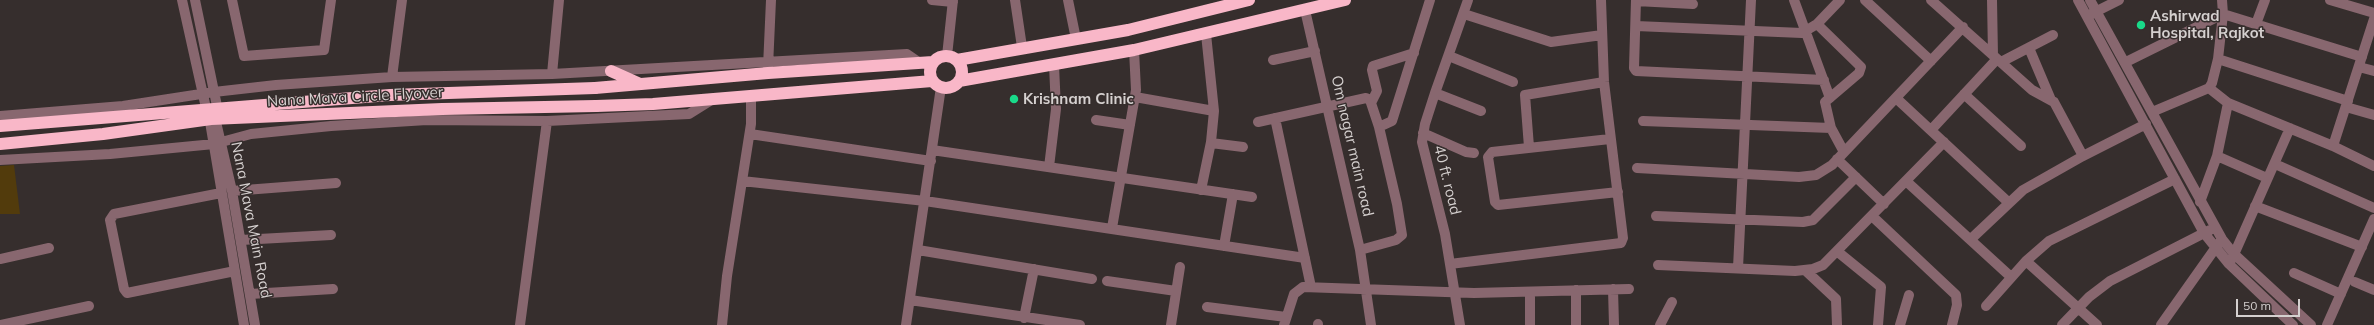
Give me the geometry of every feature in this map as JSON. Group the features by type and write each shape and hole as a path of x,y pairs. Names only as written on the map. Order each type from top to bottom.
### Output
{"highway":[{"path":"1249,0 1128,30 952,58 939,57 933,62 929,75 937,84 954,85 959,81 1134,50 1345,0"},
{"path":"952,58 962,68 959,81"},
{"name":"Nana Mava Circle Flyover","path":"0,126 390,95 641,85 768,67 933,62"},
{"path":"611,71 641,85"},
{"name":"Nana Mava Circle Flyover","path":"0,144 103,134 211,120 442,109 596,106 937,84"}],"street":[{"path":"182,0 206,108 205,117 213,122 221,115 216,106 195,0"},
{"path":"232,0 244,56 324,50 331,0"},
{"path":"392,77 402,0"},
{"path":"552,74 558,0"},
{"path":"0,116 123,106 214,92 392,77 552,74 768,67 771,0"},
{"path":"932,0 953,1 952,58"},
{"path":"1015,0 1022,47"},
{"path":"1068,0 1076,39"},
{"path":"1379,127 1392,121 1430,0"},
{"name":"40 ft. road","path":"1460,325 1453,292 1450,264 1441,215 1424,154 1423,133 1434,93 1449,56 1468,0"},
{"path":"1450,264 1621,243 1623,238 1604,82 1601,0"},
{"path":"1738,268 1751,0"},
{"path":"1794,0 1830,98"},
{"path":"1636,26 1795,33 1806,32 1817,24 1840,0"},
{"path":"1865,0 1931,61"},
{"path":"1931,0 2037,94 2051,100 2057,106 2083,156"},
{"path":"1992,0 1997,59"},
{"path":"2078,0 2092,13 2126,62 2200,202 2222,239 2234,254 2311,325"},
{"path":"2090,0 2092,13 2146,124 2204,233 2214,248 2293,325"},
{"path":"2092,13 2119,0"},
{"path":"2152,112 2209,88 2214,78 2218,59 2223,14 2222,0"},
{"path":"2256,24 2265,0"},
{"path":"2330,0 2374,13"},
{"path":"1693,4 1636,1 1634,68 1636,71 1748,78 1824,80"},
{"name":"Om nagar main road","path":"1305,10 1360,250 1366,288"},
{"path":"1464,14 1551,42 1602,35"},
{"path":"2126,62 2223,14 2256,24 2360,62 2374,71"},
{"path":"2333,146 2374,22"},
{"path":"1817,24 1861,67 1859,73 1825,102 1831,128 1841,155 1856,177 1884,204"},
{"path":"1637,168 1808,177 1824,171 1963,27"},
{"path":"1201,190 1211,143 1214,111 1206,34"},
{"path":"1931,130 1997,59 2029,48 2053,35"},
{"path":"2029,48 2051,100"},
{"path":"1112,228 1135,97 1134,50"},
{"path":"1273,60 1315,51"},
{"path":"1371,103 1377,91 1372,70 1373,66 1414,53"},
{"path":"1449,56 1512,82"},
{"path":"2218,59 2347,104 2374,115"},
{"path":"1049,167 1056,108 1054,65"},
{"path":"1529,147 1525,95 1604,82"},
{"path":"906,325 931,161 937,84"},
{"path":"2209,88 2228,103 2333,146 2374,166"},
{"path":"1434,93 1481,111"},
{"path":"1964,94 2021,146"},
{"path":"722,325 727,276 750,134 751,96"},
{"path":"1135,97 1214,111"},
{"path":"1258,122 1366,98 1371,103 1379,127 1398,204 1402,235 1396,240 1360,250"},
{"path":"1896,98 2008,202"},
{"path":"0,160 110,154 217,143 251,134 331,126 427,120 547,121 689,114 713,99"},
{"path":"2200,202 2217,156 2228,103"},
{"path":"206,108 211,105 216,106"},
{"path":"1275,118 1311,287"},
{"path":"1096,120 1130,125"},
{"path":"520,325 547,121"},
{"path":"1643,121 1831,128"},
{"name":"Nana Mava Main Road","path":"213,122 217,143 221,193 244,325"},
{"path":"1971,239 2008,202 2023,190 2083,156 2146,124"},
{"path":"2230,264 2290,128"},
{"path":"1423,133 1474,153"},
{"path":"750,134 931,161"},
{"path":"1610,139 1529,147 1489,154 1495,202 1498,206 1618,192"},
{"path":"1658,264 1805,270 1823,265 1838,252 1944,142"},
{"name":"Nana Mava Main Road","path":"217,143 232,191 255,325"},
{"path":"1211,143 1243,147"},
{"path":"932,150 1252,197"},
{"path":"2217,156 2267,178"},
{"path":"2275,164 2374,208"},
{"path":"1656,216 1793,222 1813,220 1856,177"},
{"path":"1986,306 2011,276 2049,241 2175,179"},
{"path":"742,181 925,201 1305,258"},
{"path":"1906,181 2011,276"},
{"path":"232,191 336,183"},
{"path":"221,193 114,214 110,220 126,293 235,271"},
{"path":"1224,246 1233,194"},
{"path":"2255,206 2362,247"},
{"path":"1872,216 1956,295 1957,305 1952,325"},
{"path":"2327,325 2374,219"},
{"path":"2062,325 2078,308 2110,281 2214,227"},
{"path":"241,240 331,235"},
{"path":"2161,325 2214,248 2222,239"},
{"path":"0,259 48,248"},
{"path":"918,250 1092,279"},
{"path":"1838,252 1881,286 1878,325"},
{"path":"2026,261 2097,325"},
{"path":"1171,325 1180,267"},
{"path":"1024,318 1034,269"},
{"path":"1805,270 1836,299 1837,325"},
{"path":"2294,273 2341,294"},
{"path":"1107,281 1176,290"},
{"path":"2355,282 2374,290"},
{"path":"1207,307 1285,321 1294,294 1299,289 1311,287 1453,292 1530,292 1629,289"},
{"path":"1366,288 1372,325"},
{"path":"250,294 333,289"},
{"path":"1613,289 1614,325"},
{"path":"1576,290 1576,325"},
{"path":"1530,292 1530,325"},
{"path":"1900,325 1910,295"},
{"path":"910,300 1024,318 1080,325"},
{"path":"1660,325 1672,302"},
{"path":"0,325 89,306"}],"shaded area":[{"path":"14,165 20,214 0,214 0,166"}],"place":[{"name":"Ashirwad Hospital, Rajkot","path":"2141,25"},
{"name":"Krishnam Clinic","path":"1014,99"}]}
